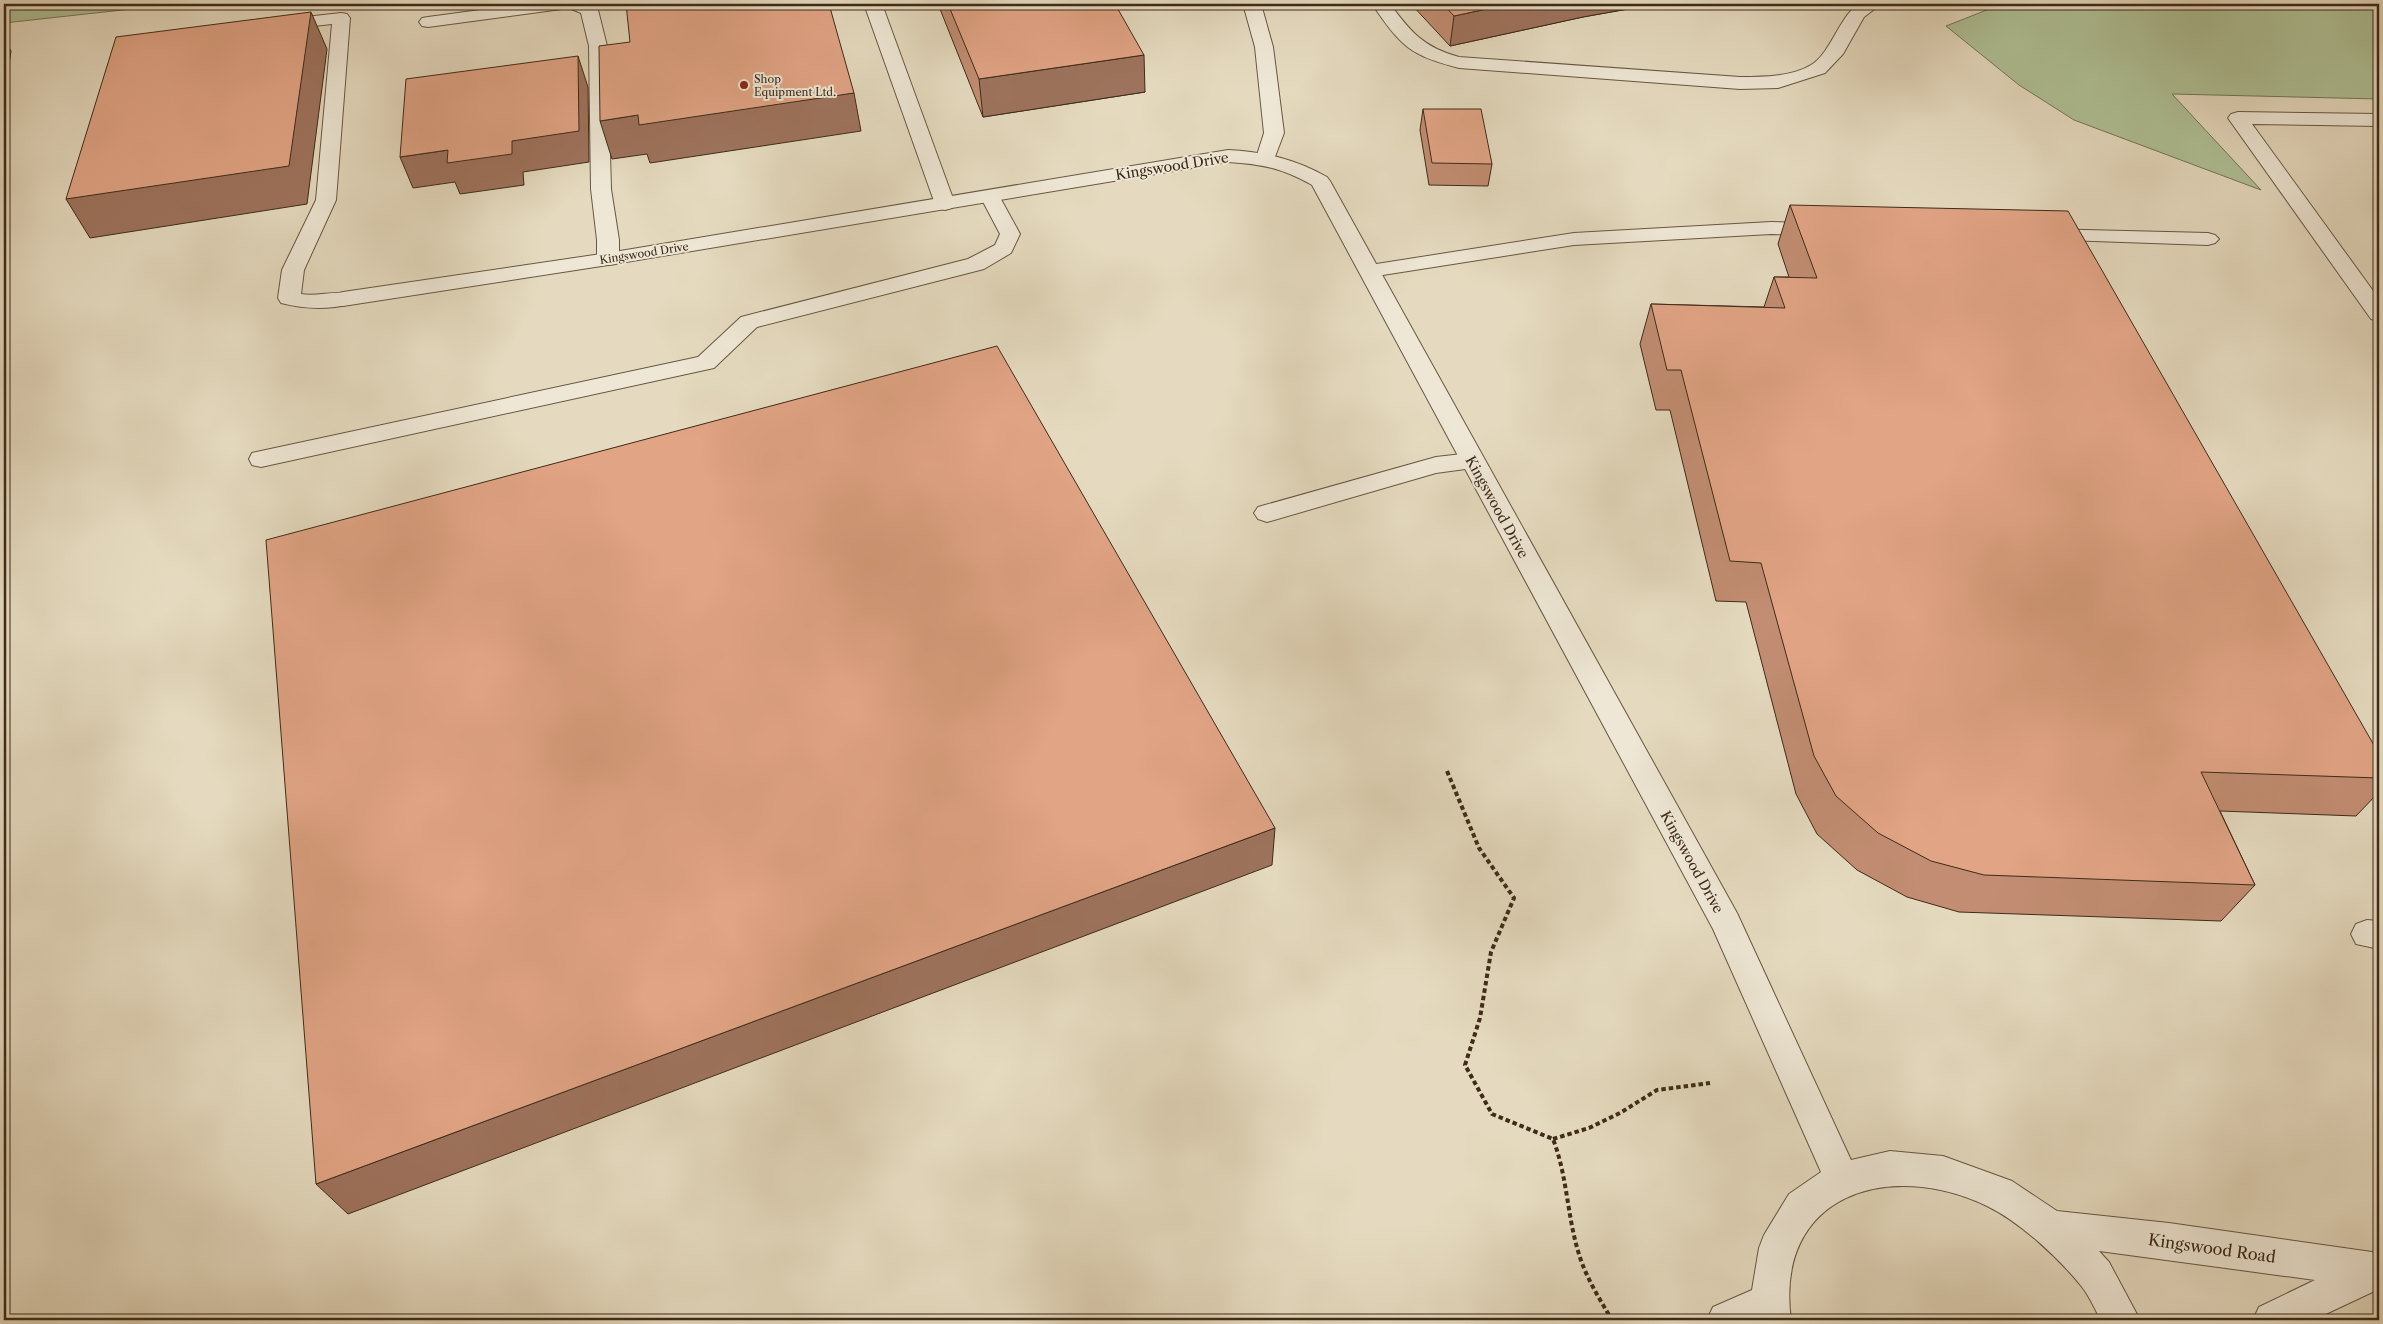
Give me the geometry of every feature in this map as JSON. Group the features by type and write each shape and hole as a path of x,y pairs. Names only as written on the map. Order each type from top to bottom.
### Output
{"street":[{"path":"428,22 564,4"},
{"path":"574,4 589,10 598,46 600,189 608,240 608,259"},
{"path":"873,4 945,204"},
{"path":"1252,4 1264,47 1274,133 1266,158"},
{"path":"1381,4 1413,46 1431,56 1459,62 1740,83 1778,82 1818,69 1836,50 1857,14 1872,4"},
{"name":"Kingswood Drive","path":"263,27 341,18 326,200 293,270 289,298 309,302 608,259 1228,156 1266,158 1293,165 1320,181 1471,461 1726,924 1842,1179"},
{"path":"2379,120 2238,118 2379,314"},
{"path":"260,459 706,363 749,322 976,264 1004,249 1010,234 990,196"},
{"path":"1370,271 1574,239 1771,228 1841,230"},
{"path":"2020,234 2208,239"},
{"path":"1267,513 1436,465 1471,461"},
{"path":"1726,1320 1770,1311 1777,1248 1802,1206 1842,1179 1890,1168 1943,1173 1999,1194 2051,1228 2096,1275 2121,1320"},
{"name":"Kingswood Road","path":"2051,1228 2168,1241 2376,1271"},
{"name":"Kingswood Road","path":"2272,1320 2376,1271"}],"path":[{"path":"1447,771 1479,848 1514,898 1491,952 1480,1018 1464,1065 1492,1114 1553,1139 1604,1120 1656,1090 1710,1083"},
{"path":"1553,1139 1563,1162 1575,1241 1596,1293 1612,1320"}],"green space":[{"path":"4,4 177,4 4,23"},
{"path":"2002,4 2379,4 2379,99 2172,94 2261,190 2074,120 2019,85 1946,26"}],"building":[{"name":"Shop Equipment Ltd.","path":"626,4 829,4 854,93 639,125 638,115 600,121 599,46 630,42"},
{"path":"948,4 1115,4 1144,55 979,79"},
{"path":"1443,4 1510,4 1454,16"},
{"path":"311,12 289,166 66,199 116,37"},
{"path":"578,56 579,131 512,141 512,154 447,163 448,150 400,157 406,79"},
{"path":"1423,109 1481,109 1492,164 1432,163"},
{"path":"1790,205 2068,211 2379,754 2379,778 2201,772 2255,885 1984,875 1931,861 1878,833 1836,796 1814,756 1761,563 1730,561 1681,370 1667,370 1651,304 1785,308 1774,277 1817,278"},
{"path":"997,346 1275,828 316,1184 266,540"}],"place":[{"name":"Shop Equipment Ltd.","path":"744,85"}]}
